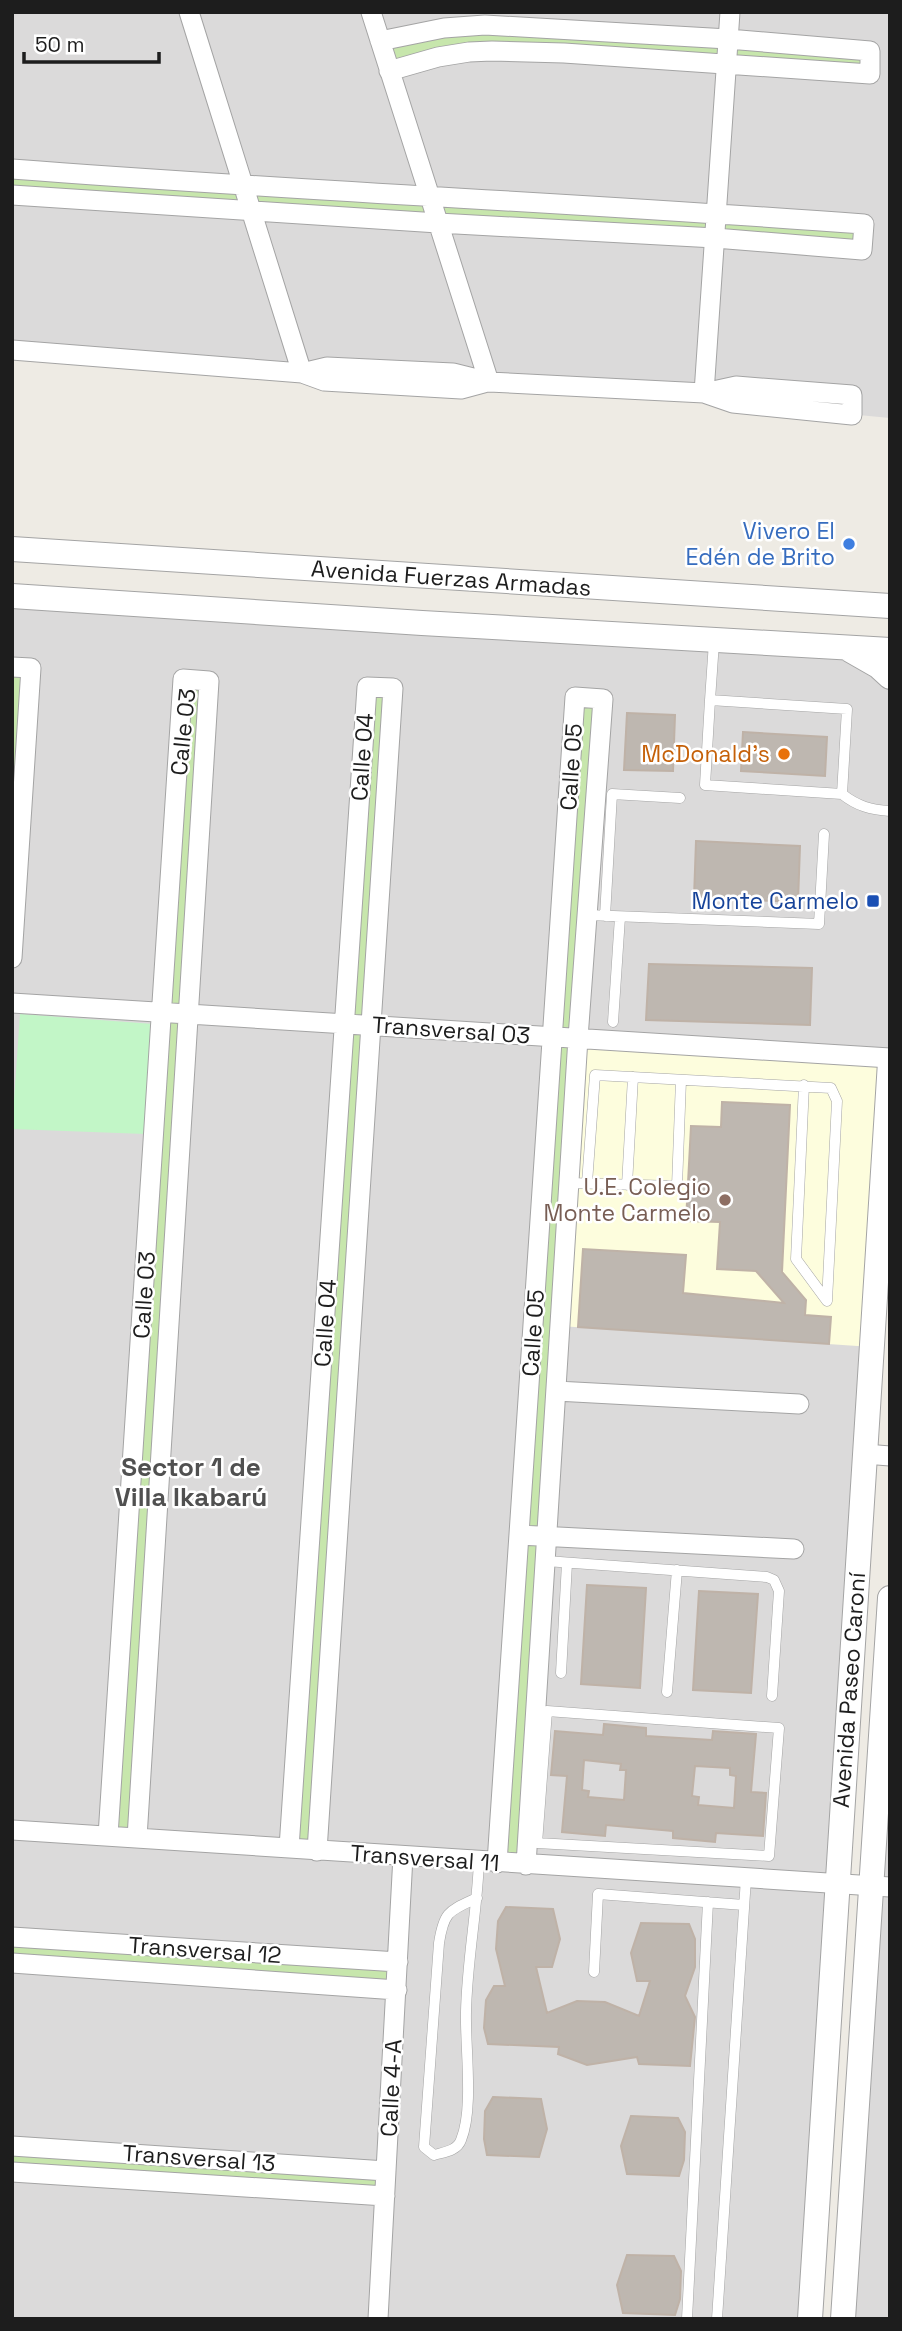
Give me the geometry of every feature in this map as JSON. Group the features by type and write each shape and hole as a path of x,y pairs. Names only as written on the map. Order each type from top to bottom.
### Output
{"street":[{"path":"189,12 302,373"},
{"path":"371,12 489,382"},
{"path":"704,393 730,12"},
{"path":"380,41 418,32 469,25 728,39 870,51 870,74 527,52 470,52 438,57 389,71"},
{"path":"527,52 528,27"},
{"path":"12,169 243,187 429,195 864,224 862,250 715,238 438,223 12,194"},
{"path":"42,196 44,172"},
{"path":"12,350 302,373 324,382 461,389 489,382 704,393 736,386 852,395 852,415 733,403 704,393"},
{"name":"Avenida Fuerzas Armadas","path":"12,550 890,606"},
{"path":"857,604 880,597 890,590"},
{"name":"Avenida Fuerzas Armadas","path":"12,596 422,624 890,650"},
{"path":"843,647 878,666 890,677"},
{"path":"12,667 32,668 12,958"},
{"name":"Calle 03","path":"108,1836 184,679 209,681 137,1838"},
{"name":"Calle 04","path":"289,1849 367,687 393,688 317,1851"},
{"name":"Calle 05","path":"488,1862 525,1458 575,697 603,699 589,894 596,916 586,936 579,1038 578,1183 556,1396 527,1865"},
{"path":"568,813 594,814"},
{"path":"565,846 592,848"},
{"path":"356,852 383,854"},
{"path":"172,868 197,869"},
{"path":"563,893 589,894"},
{"path":"560,935 586,936"},
{"name":"Transversal 03","path":"12,1003 553,1036 890,1060"},
{"name":"Avenida Paseo Caroní","path":"810,2319 890,1060"},
{"path":"543,1181 578,1183"},
{"path":"528,1399 556,1396 799,1404"},
{"path":"864,1454 890,1456"},
{"path":"525,1458 552,1460"},
{"path":"130,1510 157,1511"},
{"path":"311,1533 337,1535"},
{"path":"519,1535 794,1549"},
{"name":"Avenida Paseo Caroní","path":"844,2319 881,1887 890,1598"},
{"path":"119,1672 147,1673"},
{"name":"Transversal 11","path":"12,1830 881,1887"},
{"name":"Calle 4-A","path":"378,2319 403,1856"},
{"name":"Transversal 12","path":"12,1937 398,1962"},
{"path":"109,1970 112,1944"},
{"name":"Transversal 12","path":"12,1964 397,1990"},
{"name":"Transversal 13","path":"12,2146 386,2171"},
{"path":"92,2177 95,2152"},
{"name":"Transversal 13","path":"12,2172 385,2196"}],"lane":[{"path":"714,640 705,785 842,794 854,804 873,810 890,811"},
{"path":"710,700 847,709 842,794"},
{"path":"680,798 612,794 596,916 819,924 824,834"},
{"path":"613,1022 620,917"},
{"path":"681,1080 677,1186 578,1183 595,1075 827,1086 836,1096 827,1301 796,1259 804,1085"},
{"path":"627,1185 633,1077"},
{"path":"546,1561 767,1577 774,1580 779,1591 772,1696"},
{"path":"561,1673 567,1563"},
{"path":"667,1692 677,1570"},
{"path":"547,1711 779,1728 769,1856 682,1851 537,1843 547,1711"},
{"path":"681,1875 682,1851"},
{"path":"477,1898 447,1913 442,1923 424,2147 434,2155 456,2148 461,2142 465,2125 468,2087 466,2011 477,1898 488,1862"},
{"path":"717,2319 746,1878"},
{"path":"594,1972 598,1894 744,1905"},
{"path":"687,2319 708,1902"}],"shaded area":[{"path":"12,12 890,12 890,418 733,403 12,350"},
{"path":"12,596 890,650 890,1062 810,2319 12,2319"},
{"name":"U.E. Colegio Monte Carmelo","path":"578,1038 890,1058 872,1347 560,1326"},
{"path":"890,1598 890,2319 843,2319"}],"green space":[{"path":"444,28 870,51 870,74 492,51 389,69 380,42"},
{"path":"12,169 864,224 862,250 12,194"},
{"path":"12,667 31,668 12,958"},
{"path":"184,679 209,681 137,1838 108,1836"},
{"path":"367,687 393,688 316,1850 290,1849"},
{"path":"575,697 603,699 526,1865 497,1863"},
{"path":"20,1014 153,1024 145,1134 12,1129"},
{"path":"12,1938 399,1963 397,1990 12,1963"},
{"path":"12,2146 387,2170 386,2195 12,2172"}],"building":[{"path":"627,713 675,715 673,771 624,770"},
{"name":"McDonald's","path":"743,732 827,737 825,776 741,771"},
{"path":"696,841 800,846 798,902 694,898"},
{"path":"649,964 812,968 810,1025 646,1020"},
{"path":"722,1102 790,1105 782,1272 806,1300 805,1315 831,1317 829,1344 578,1327 583,1249 686,1255 683,1293 784,1303 756,1271 717,1269 720,1222 686,1221 691,1126 721,1127"},
{"path":"587,1585 646,1588 640,1688 581,1684"},
{"path":"699,1591 758,1594 751,1693 693,1690"},
{"path":"604,1724 646,1728 646,1736 712,1740 713,1731 756,1734 751,1792 766,1793 763,1836 716,1833 715,1842 673,1838 673,1831 606,1825 605,1836 562,1832 567,1776 551,1775 555,1731 603,1735","holes":["584,1760 621,1764 620,1770 626,1770 624,1800 588,1797 589,1791 582,1790","695,1766 730,1768 730,1775 736,1776 734,1808 698,1805 699,1797 692,1796"]},
{"path":"506,1907 553,1909 560,1939 552,1967 536,1967 547,2013 577,2001 605,2002 639,2016 650,1981 637,1981 631,1953 641,1923 689,1924 695,1939 695,1967 685,1996 695,2017 690,2066 639,2064 637,2057 587,2065 558,2054 559,2047 488,2044 484,2028 486,2000 494,1986 505,1986 496,1949 498,1921"},
{"path":"493,2097 541,2099 547,2129 539,2157 487,2155 484,2139 485,2111"},
{"path":"631,2116 678,2118 685,2132 684,2160 679,2176 627,2174 621,2146"},
{"path":"627,2255 674,2256 681,2271 680,2299 675,2315 623,2313 617,2285"}],"place":[{"name":"Vivero El Edén de Brito","path":"849,544"},
{"name":"McDonald's","path":"784,754"},
{"name":"Monte Carmelo","path":"873,901"},
{"name":"U.E. Colegio Monte Carmelo","path":"725,1200"}],"district":[{"name":"Sector 1 de Villa Ikabarú","path":"191,1482"}]}
